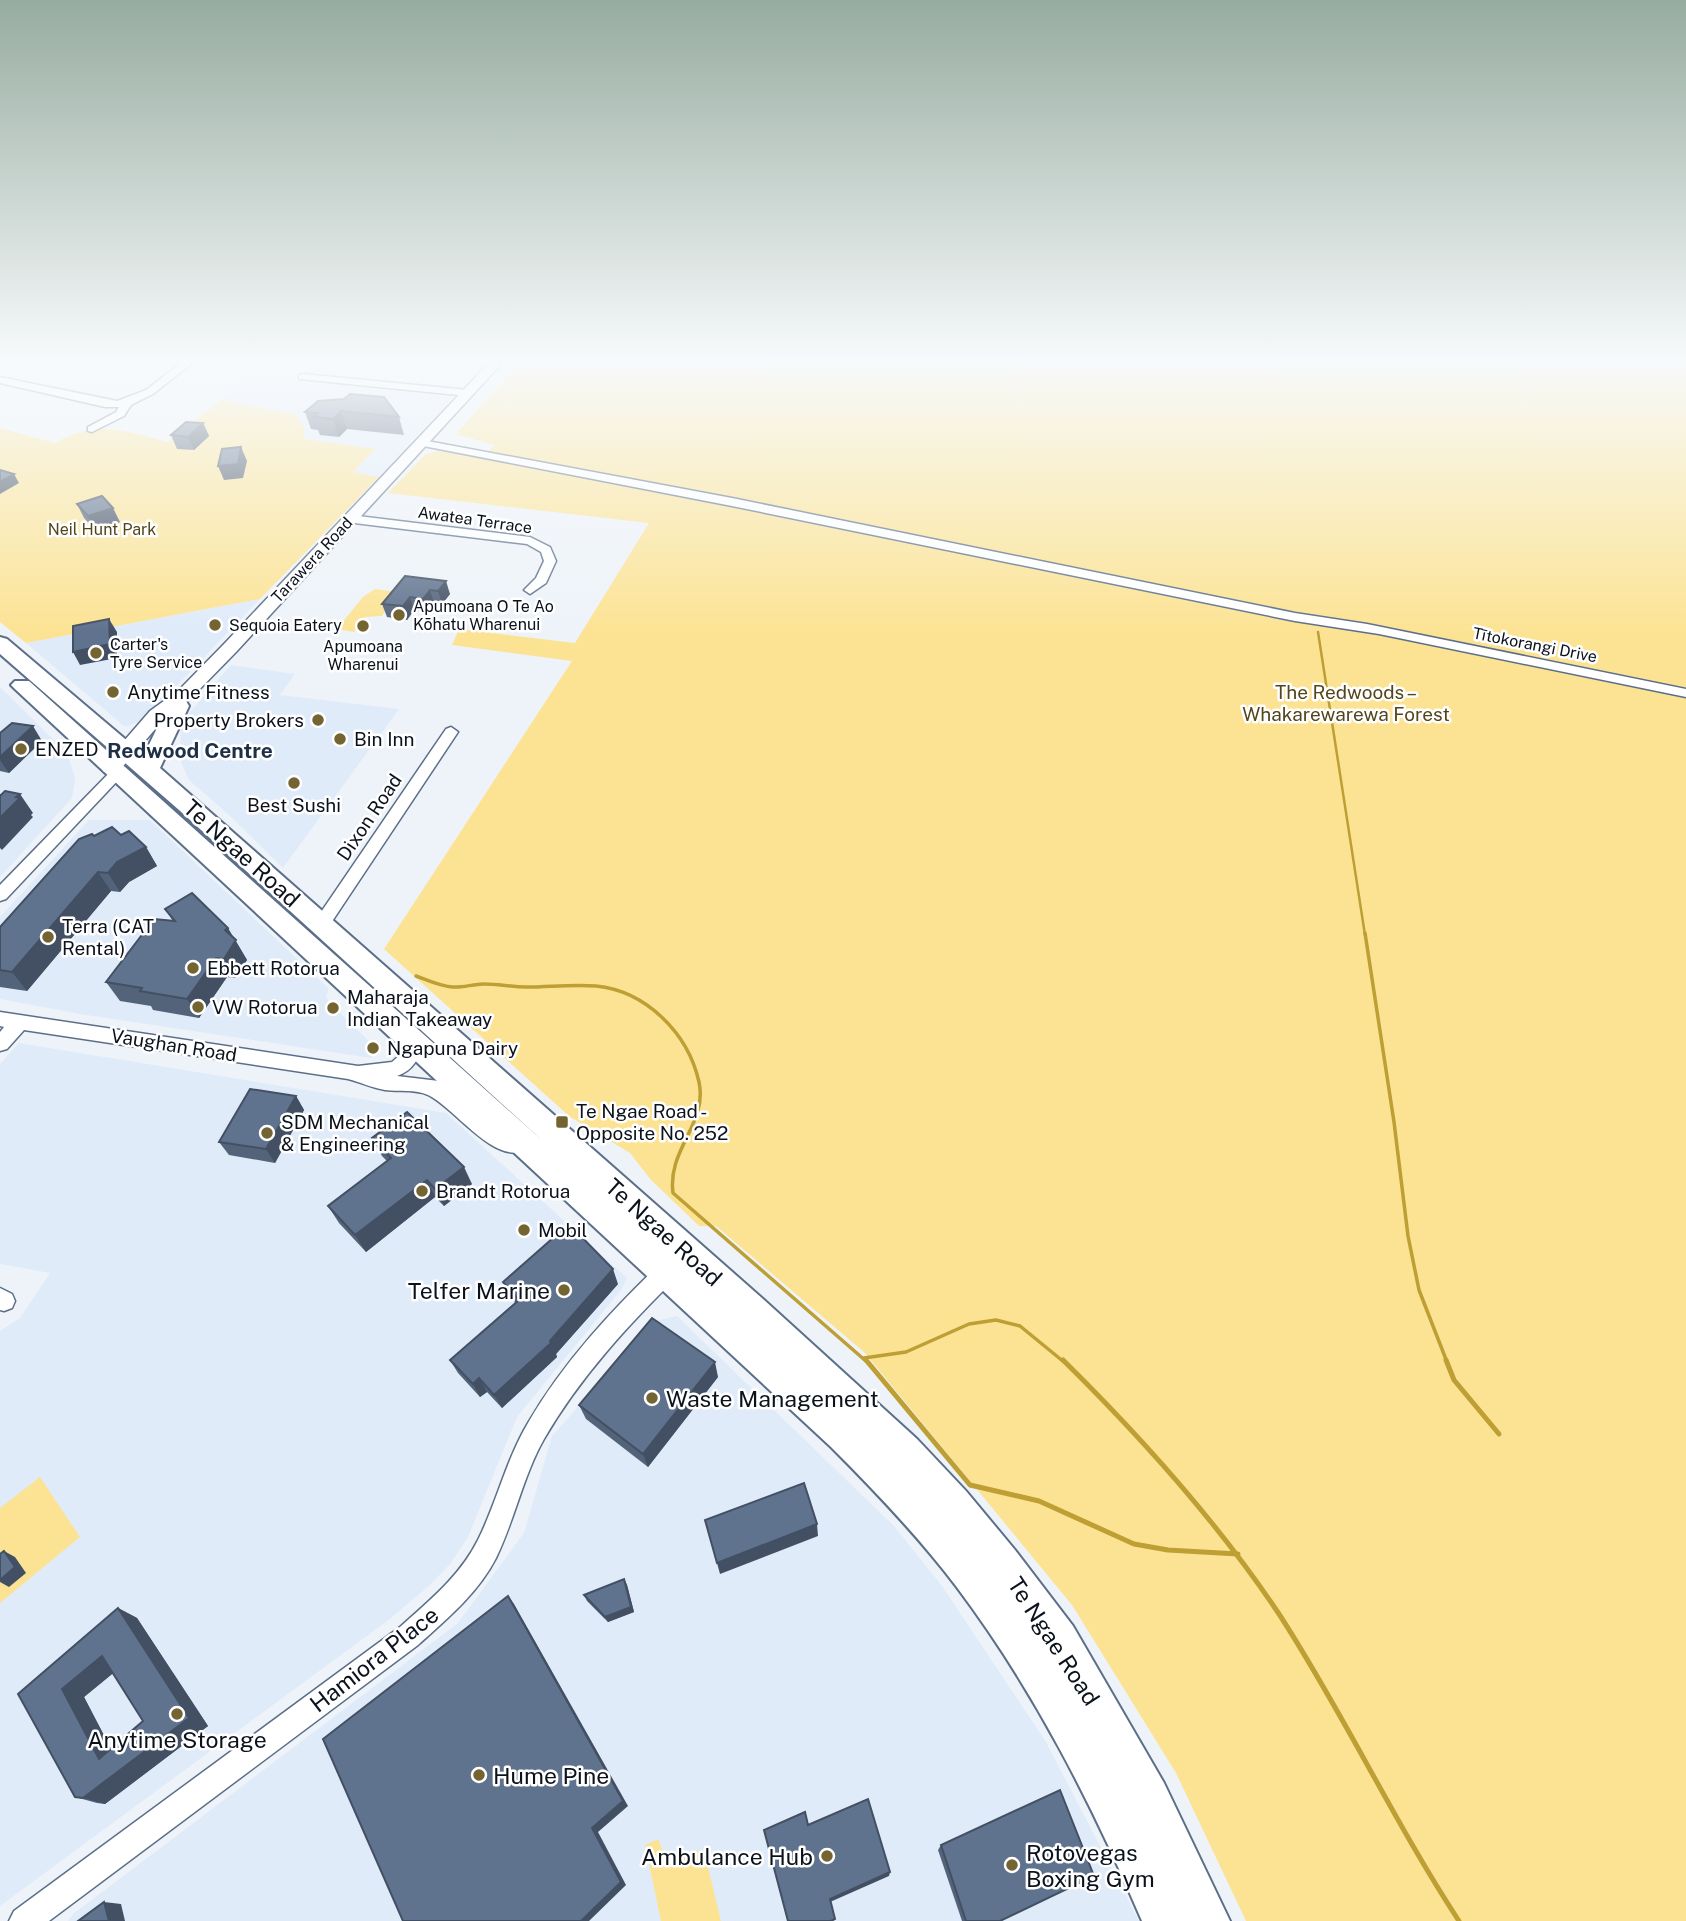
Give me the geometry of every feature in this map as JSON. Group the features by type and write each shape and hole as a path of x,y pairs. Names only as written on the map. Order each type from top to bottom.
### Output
{"highway":[{"name":"Te Ngae Road","path":"0,643 415,1042 532,1150 879,1428 953,1504 1002,1563 1059,1640 1126,1757 1180,1859 1208,1921"},
{"name":"Te Ngae Road","path":"0,665 127,763 321,925 676,1263 912,1503 985,1593 1091,1766 1164,1919"},
{"path":"127,763 182,700"},
{"path":"1164,1919 1178,1887 1180,1859"}],"main road":[{"name":"Tarawera Road","path":"182,700 413,453"}],"street":[{"name":"Tītokorangi Drive","path":"471,453 1686,693"},
{"name":"Awatea Terrace","path":"350,519 530,541 546,550 550,562 542,580 530,590"},
{"name":"Dixon Road","path":"321,925 451,732"},
{"path":"0,895 66,823 84,810 127,763"},
{"name":"Vaughan Road","path":"0,1019 348,1071 384,1082 432,1087 493,1135 532,1150"},
{"path":"0,1044 20,1022"},
{"name":"Vaughan Road","path":"348,1071 387,1071 401,1067 411,1059 415,1042"},
{"name":"Hamiora Place","path":"24,1921 409,1636 444,1605 471,1576 486,1550 516,1472 535,1432 558,1397 592,1352 676,1263"}],"shaded area":[{"path":"372,453 402,453 379,477 352,473"},
{"path":"260,599 163,700 138,722 125,727 26,643"},
{"name":"Redwood Centre","path":"231,665 295,674 280,695 399,709 283,868 189,780 180,760 181,722"},
{"path":"0,687 67,753 75,778 72,798 0,877"},
{"path":"89,820 150,820 329,989 326,997 330,1003 376,1048 371,1058 80,1014 0,999 0,917"},
{"path":"19,1043 446,1113 627,1278 621,1290 517,1417 468,1537 451,1563 430,1585 390,1619 0,1906 0,1331 20,1318 50,1273 0,1264 0,1064"},
{"path":"677,1316 894,1526 942,1586 1046,1742 1139,1921 68,1921 73,1914 458,1623 524,1533 552,1436 654,1321"}],"green space":[{"name":"Neil Hunt Park","path":"0,453 372,453 353,472 379,477 260,599 26,643 0,622"},
{"name":"The Redwoods – Whakarewarewa Forest","path":"487,453 1686,453 1686,1921 1246,1921 1176,1773 1072,1605 864,1352 716,1226 699,1226 651,1180 630,1153 569,1116 384,949 572,661 452,645 459,629 575,643 649,523 388,493 426,454 484,455"},
{"path":"375,589 396,592 382,616 365,617 354,632 337,629 363,597"},
{"path":"40,1477 80,1537 0,1603 0,1508"},
{"path":"658,1839 667,1861 699,1850 707,1863 721,1921 661,1921 645,1845"}],"building":[{"path":"221,453 240,453 238,464 218,466"},
{"path":"0,470 14,474 0,482"},
{"path":"102,496 113,508 88,516 77,504"},
{"path":"405,576 446,581 438,591 430,590 423,599 410,597 403,606 382,604"},
{"path":"109,619 110,644 73,652 73,626"},
{"path":"12,723 33,726 0,757 0,733"},
{"path":"5,791 20,794 16,797 20,798 0,818 0,795"},
{"path":"112,827 121,835 129,831 146,847 117,862 108,873 98,872 12,972 0,970 0,927 79,839 92,834 94,836"},
{"name":"Ebbett Rotorua","path":"192,893 228,928 225,930 236,940 224,959 216,958 187,999 106,982 154,919 175,921 165,909"},
{"path":"250,1089 296,1096 266,1149 219,1142"},
{"path":"407,1112 464,1167 435,1189 427,1180 355,1235 328,1206 391,1158 372,1138"},
{"path":"569,1224 613,1269 551,1343 494,1395 479,1378 473,1384 450,1360 519,1300 503,1282"},
{"name":"Waste Management","path":"652,1318 715,1362 643,1454 579,1405"},
{"path":"804,1483 817,1524 717,1563 705,1520"},
{"path":"4,1551 15,1567 0,1580 0,1554"},
{"path":"624,1579 631,1607 605,1617 584,1595"},
{"name":"Hume Pine","path":"508,1596 623,1801 592,1828 621,1882 581,1921 403,1921 323,1739"},
{"path":"118,1608 189,1718 83,1798 75,1797 18,1694","holes":["102,1656 143,1721 99,1759 62,1689"]},
{"name":"Rotovegas Boxing Gym","path":"1060,1790 1094,1876 1000,1921 966,1921 941,1845"},
{"name":"Ambulance Hub","path":"868,1799 890,1872 830,1899 835,1919 831,1921 788,1921 764,1830 805,1812 808,1825"},
{"path":"104,1902 109,1921 78,1921"}],"waterway":[{"path":"1318,632 1365,935"},
{"path":"1365,933 1394,1122 1408,1236 1419,1290 1447,1362"},
{"path":"416,976 452,987 484,984 526,987 596,986 632,996 648,1006 675,1031 685,1047 699,1082 698,1111 676,1163 673,1193 867,1362"},
{"path":"864,1358 906,1352 969,1324 996,1320 1020,1326 1064,1362"},
{"path":"866,1360 970,1485 1039,1501 1134,1544 1168,1550 1236,1554"},
{"path":"1063,1360 1177,1481 1236,1554"},
{"path":"1446,1360 1454,1380 1499,1434"},
{"path":"1236,1554 1303,1652 1459,1921"}],"place":[{"name":"Apumoana O Te Ao Kōhatu Wharenui","path":"399,615"},
{"name":"Sequoia Eatery","path":"215,625"},
{"name":"Apumoana Wharenui","path":"363,626"},
{"name":"Carter's Tyre Service","path":"96,653"},
{"name":"Anytime Fitness","path":"113,692"},
{"name":"Property Brokers","path":"318,720"},
{"name":"Bin Inn","path":"340,739"},
{"name":"ENZED","path":"21,749"},
{"name":"Best Sushi","path":"294,783"},
{"name":"Terra (CAT Rental)","path":"48,937"},
{"name":"Ebbett Rotorua","path":"193,968"},
{"name":"VW Rotorua","path":"198,1007"},
{"name":"Maharaja Indian Takeaway","path":"333,1008"},
{"name":"Ngapuna Dairy","path":"373,1048"},
{"name":"Te Ngae Road - Opposite No. 252","path":"562,1122"},
{"name":"SDM Mechanical & Engineering","path":"267,1133"},
{"name":"Brandt Rotorua","path":"422,1191"},
{"name":"Mobil","path":"524,1230"},
{"name":"Telfer Marine","path":"564,1290"},
{"name":"Waste Management","path":"652,1398"},
{"name":"Anytime Storage","path":"177,1714"},
{"name":"Hume Pine","path":"479,1775"},
{"name":"Ambulance Hub","path":"827,1856"},
{"name":"Rotovegas Boxing Gym","path":"1012,1865"}],"district":[{"name":"Redwood Centre","path":"190,750"}]}
